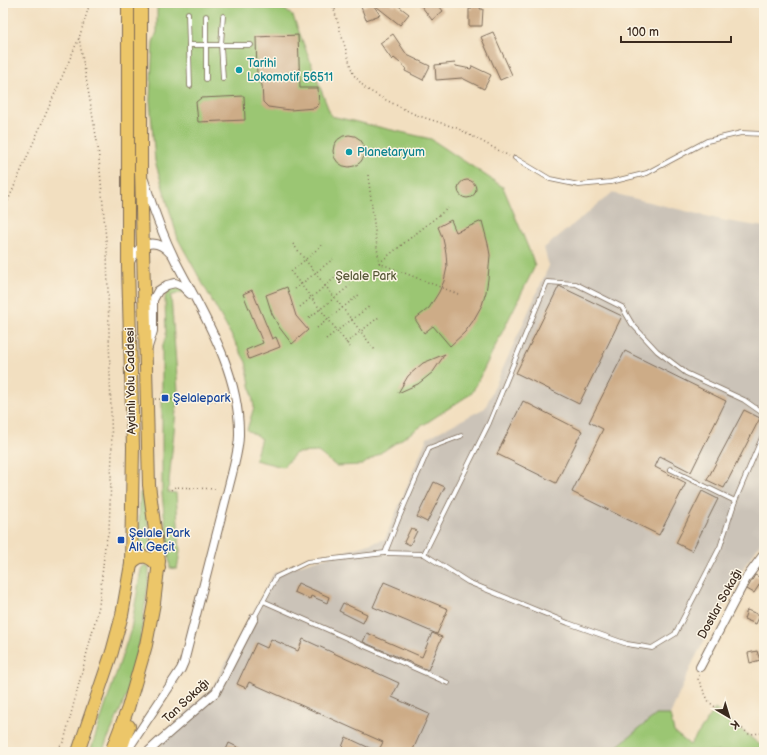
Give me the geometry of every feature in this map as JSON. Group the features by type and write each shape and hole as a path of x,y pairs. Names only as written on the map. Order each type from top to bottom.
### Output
{"main road":[{"name":"Aydınlı Yolu Caddesi","path":"80,748 122,615 130,564 133,447 128,266 128,3"},
{"name":"Aydınlı Yolu Caddesi","path":"110,752 135,687 151,622 159,568 159,555 149,485 141,170 141,3"},
{"path":"130,564 135,559 143,557 152,559 159,568"},
{"path":"120,752 146,672 151,622"}],"street":[{"name":"Aydınlı Yolu Caddesi","path":"126,752 181,669 187,654 238,446 239,434 235,401 228,369 221,351 176,262 159,224 141,170"},
{"name":"Aydınlı Yolu Caddesi","path":"144,246 153,243 160,244 176,262"},
{"path":"128,266 134,256 144,246"},
{"name":"Aydınlı Yolu Caddesi","path":"146,352 153,331 153,300 158,291 167,284 175,283 186,290 198,303"},
{"name":"Dostlar Sokağı","path":"700,667 747,577 764,554"},
{"name":"Tan Sokağı","path":"148,752 216,692 254,618"}],"lane":[{"path":"188,13 190,86"},
{"path":"206,16 206,79"},
{"path":"223,16 221,45 223,79"},
{"path":"189,45 251,45"},
{"path":"515,158 550,179 580,185 611,182 647,173 707,141 741,133 764,134"},
{"path":"424,554 489,423 547,282 576,284 622,307 632,324 657,351 686,373 744,400 764,414"},
{"path":"254,618 276,578 307,562 385,553 424,554 468,582 568,623 612,639 627,644 652,648 675,634 720,547 735,501 764,433"},
{"path":"385,553 429,448 461,436"},
{"path":"670,469 735,501"},
{"path":"263,601 448,684"}],"path":[{"path":"3,212 79,38 90,3"},
{"path":"332,3 353,74 366,88 416,115 457,128 515,158"},
{"path":"334,11 339,3"},
{"path":"55,752 64,741 99,606 105,546 109,530 111,470 107,251 98,147 79,38"},
{"path":"368,175 379,263"},
{"path":"379,263 448,208"},
{"path":"293,244 375,350"},
{"path":"322,246 291,272 350,347"},
{"path":"295,289 333,259"},
{"path":"379,263 458,294"},
{"path":"300,307 343,272"},
{"path":"309,318 352,284"},
{"path":"316,328 360,294"},
{"path":"326,339 370,306"},
{"path":"346,343 379,317"},
{"path":"162,398 235,401"},
{"path":"171,490 175,486 215,489"},
{"path":"700,667 698,679 709,702 749,734 764,733"}],"shaded area":[{"path":"612,193 726,221 764,227 764,538 742,570 693,662 670,715 656,715 610,752 155,752 183,716 214,685 274,573 385,539 427,438 485,408 549,266 544,248"}],"green space":[{"name":"Şelale Park","path":"157,3 276,3 293,16 331,116 431,139 503,187 535,266 472,393 362,465 336,466 318,452 296,453 283,467 255,460 261,438 247,430 254,407 246,362 178,239 155,161 150,100 153,42 157,32"},
{"path":"180,288 185,291 171,296 178,391 168,492 176,493 180,552 177,569 170,568 162,494 162,348 166,336 165,298 168,290"},
{"path":"144,492 152,551 143,550 138,553 140,493"},
{"path":"147,565 149,569 149,577 140,641 129,690 102,752 90,752 131,629 141,569 143,566"},
{"path":"715,709 764,748 764,752 610,752 656,715 670,715 674,732 690,745"}],"building":[{"path":"372,3 380,15 366,20 361,7"},
{"path":"372,3 390,3 394,6 396,4 409,14 400,25"},
{"path":"419,3 437,3 443,11 432,20"},
{"path":"470,3 481,3 480,9 483,9 482,26 469,26 469,9 472,9"},
{"path":"493,32 512,75 500,80 481,37"},
{"path":"393,34 407,55 430,66 423,80 405,71 406,68 394,58 392,60 380,43"},
{"path":"298,35 300,88 318,88 319,104 315,108 290,110 268,107 263,102 262,85 257,77 256,37"},
{"path":"455,63 456,66 471,69 472,66 491,75 484,89 462,78 436,80 435,65"},
{"path":"244,96 245,120 198,122 196,102 201,98"},
{"name":"Planetaryum","path":"346,135 352,135 362,142 365,151 364,157 358,164 352,167 346,167 336,160 333,154 333,148 340,138"},
{"path":"467,180 473,183 476,189 473,195 467,198 461,195 458,189 461,183"},
{"path":"451,220 456,232 482,221 490,255 486,292 482,305 465,332 450,346 433,326 424,333 415,319 429,308 444,281 447,267 446,253 443,239 438,227"},
{"path":"559,286 622,316 579,404 516,373"},
{"path":"287,287 296,316 308,330 292,344 279,327 272,314 266,295"},
{"path":"252,290 272,339 276,337 280,347 249,359 246,350 263,343 243,294"},
{"path":"625,351 726,401 691,472 660,456 655,467 686,483 659,535 572,492 603,429 589,422"},
{"path":"445,354 433,372 418,384 398,393 408,376 423,363"},
{"path":"523,401 582,431 556,483 497,454"},
{"path":"744,410 760,418 724,488 707,480"},
{"path":"434,482 445,487 427,522 417,517"},
{"path":"702,491 718,499 692,551 676,543"},
{"path":"411,528 417,531 410,545 404,542"},
{"path":"755,575 763,579 754,593 747,589"},
{"path":"384,582 448,609 437,634 373,607"},
{"path":"298,583 329,597 327,603 311,596 310,599 294,592"},
{"path":"343,603 367,614 363,623 339,611"},
{"path":"747,610 760,615 756,624 744,619"},
{"path":"367,633 422,657 432,633 442,637 428,670 363,642"},
{"path":"271,639 298,651 303,639 399,683 392,697 429,714 412,752 378,752 383,742 249,682 246,688 237,684 256,643 267,648"},
{"path":"757,651 760,660 750,663 748,653"},
{"path":"346,737 378,752 340,752"},
{"path":"229,743 248,752 225,752"}],"place":[{"name":"Tarihi Lokomotif 56511","path":"239,70"},
{"name":"Planetaryum","path":"349,152"},
{"name":"Şelalepark","path":"165,398"},
{"name":"Şelale Park Alt Geçit","path":"121,540"}]}
